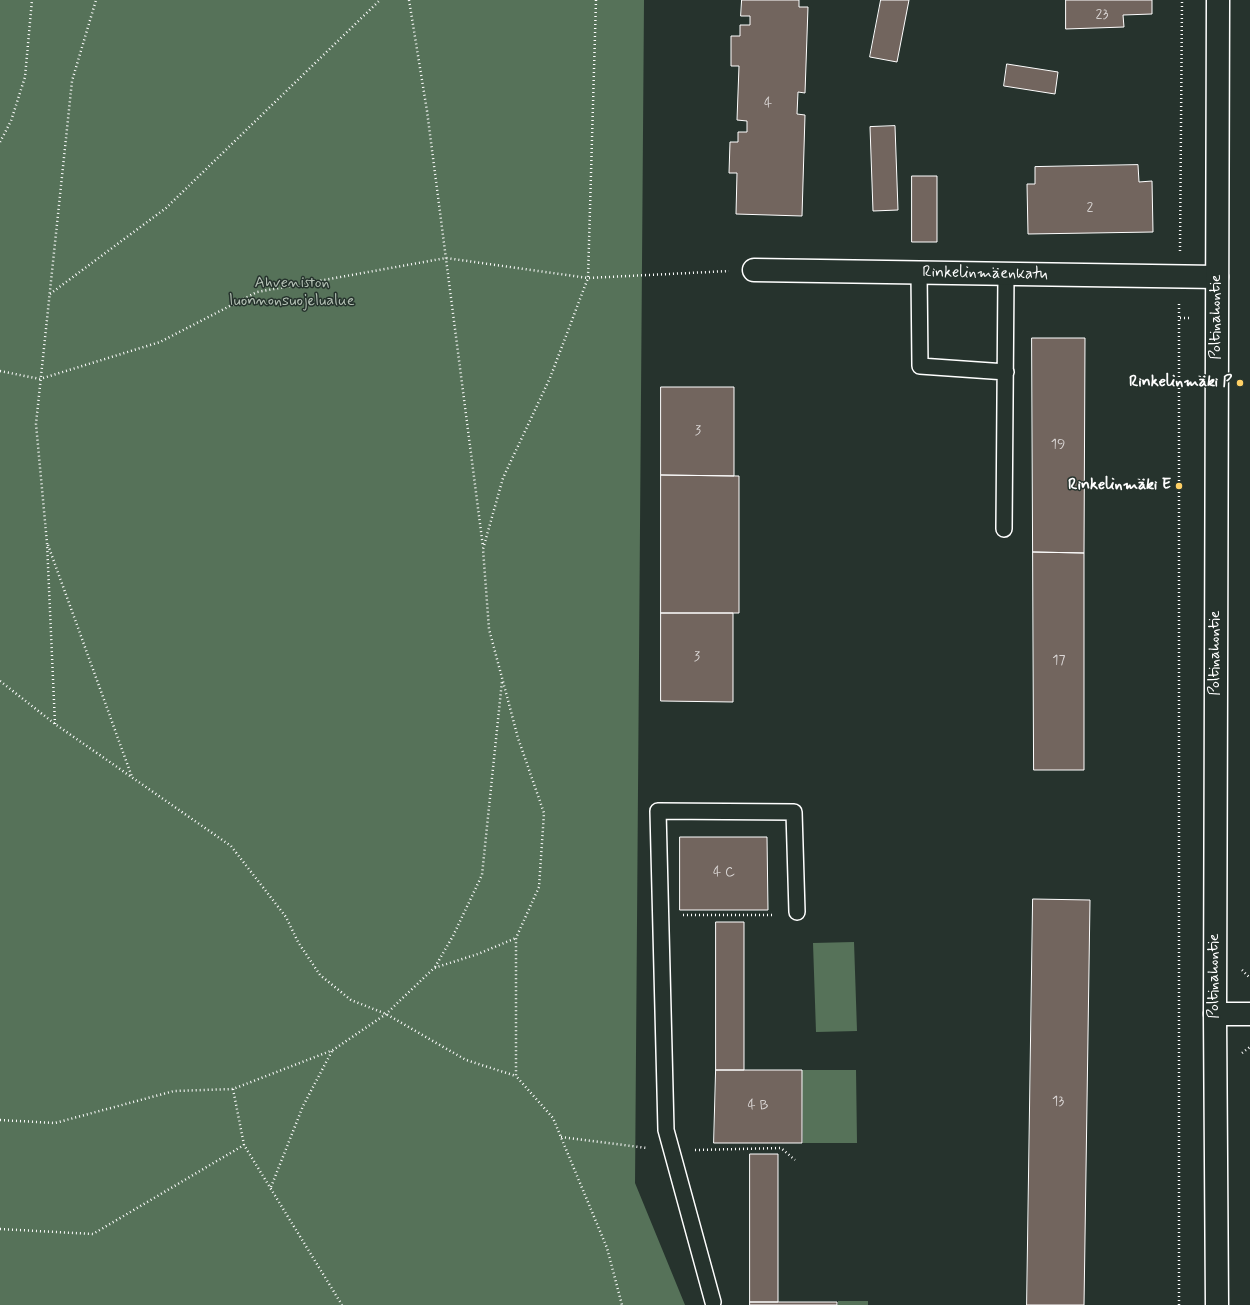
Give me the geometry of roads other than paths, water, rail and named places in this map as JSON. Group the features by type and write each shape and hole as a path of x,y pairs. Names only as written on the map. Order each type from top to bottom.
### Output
{"street":[{"name":"Poltinahontie","path":"1216,1305 1215,1014 1218,0"},
{"name":"Rinkelinmäenkatu","path":"754,270 1217,277"},
{"path":"1215,1014 1250,1014"}],"lane":[{"path":"919,272 920,366 1006,372"},
{"path":"1004,529 1006,274"},
{"path":"713,1302 666,1130 658,811 794,812 797,912"}],"place":[{"name":"Rinkelinmäki P","path":"1240,383"},
{"name":"Rinkelinmäki E","path":"1179,486"}],"park label":[{"name":"Ahveniston luonnonsuojelualue","path":"292,293"}]}
